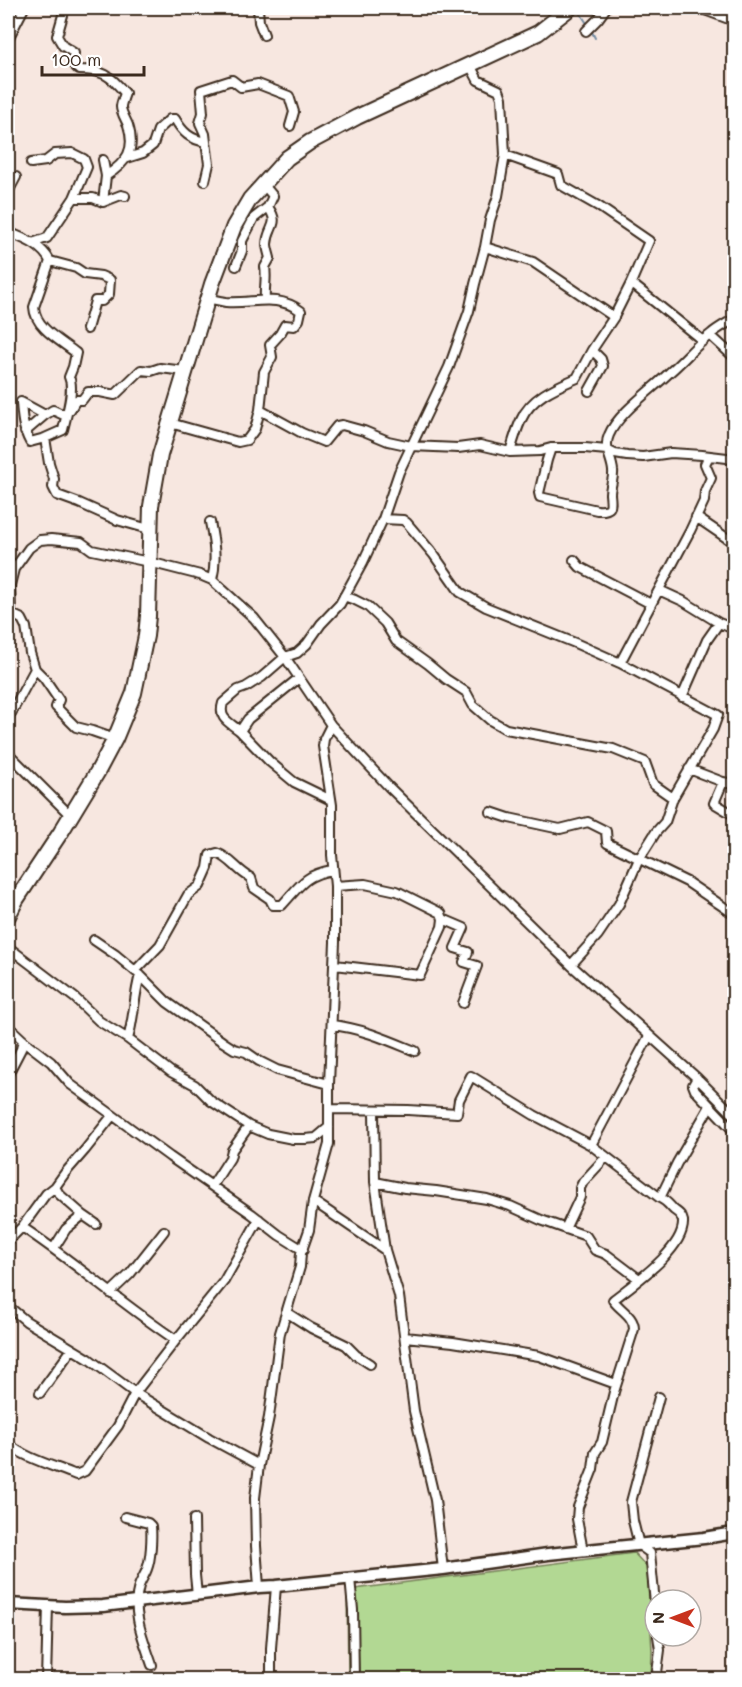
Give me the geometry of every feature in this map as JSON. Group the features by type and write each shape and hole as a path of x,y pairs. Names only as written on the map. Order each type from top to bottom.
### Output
{"highway":[{"path":"8,916 71,816 115,739 134,693 143,656 148,616 150,506 159,455 208,298 234,226 250,199 286,158 325,134 538,33 568,9"}],"main road":[{"path":"8,1604 103,1606 259,1587 442,1569 735,1533"}],"street":[{"path":"8,39 24,8"},
{"path":"65,8 57,36 63,46 74,53 73,64 79,70 97,70 113,78 125,93 121,108 131,134 131,147 127,158 117,169 106,176"},
{"path":"258,8 259,22 264,35"},
{"path":"586,31 606,8"},
{"path":"699,8 735,21"},
{"path":"331,800 294,782 270,762 224,718 221,714 223,703 238,690 262,677 285,657 297,653 308,644 321,624 340,604 383,519 399,472 458,343 469,311 490,220 498,196 505,155 502,98 499,90 478,80 470,65"},
{"path":"205,181 208,164 205,134 200,123 203,113 201,90 232,80 241,87 258,84 289,96 294,112 290,126"},
{"path":"127,158 143,153 153,145 158,130 170,119 175,119 193,140 206,142"},
{"path":"31,163 46,161 55,154 72,153 84,159 87,167 74,198 46,238 32,243"},
{"path":"505,155 558,174 561,185 598,206 649,240 614,317 577,378 545,393 529,407 510,452"},
{"path":"103,160 106,176 103,202"},
{"path":"8,192 16,177"},
{"path":"236,266 242,250 242,241 254,218 268,207 273,196 263,184"},
{"path":"74,198 93,198 103,202 121,195 125,196"},
{"path":"265,299 264,287 267,276 265,267 270,258 267,246 274,224 268,207"},
{"path":"8,232 43,250 50,261 76,268 85,274 110,280 109,294 102,301 95,301 87,329"},
{"path":"485,247 534,262 614,317"},
{"path":"45,416 21,402 25,432 30,442 63,430 72,383 69,377 76,353 40,324 34,311 50,261"},
{"path":"631,283 703,341"},
{"path":"170,423 238,442 247,440 255,429 260,410 264,372 272,357 270,345 285,325 294,326 299,320 301,311 294,306 265,299 225,302 208,298"},
{"path":"551,447 539,493 540,497 604,510 609,508 612,503 610,493 613,472 606,441 615,424 703,341 735,319"},
{"path":"710,335 735,357"},
{"path":"589,391 603,366 601,359 592,350"},
{"path":"66,416 76,399 82,399 88,392 116,394 141,370 151,371 160,368 185,371"},
{"path":"25,432 53,410 66,416"},
{"path":"260,410 302,434 324,442 337,426 346,425 388,441 411,446 458,448 480,445 510,452 540,451 551,447 585,447 627,456 643,457 670,453 727,458 735,461"},
{"path":"45,438 54,479 53,487 57,495 117,520 149,529"},
{"path":"620,663 704,501 705,491 711,478 705,464 709,456"},
{"path":"696,517 735,543"},
{"path":"383,519 403,520 407,523 434,555 460,592 486,607 620,663 718,715 713,729 673,798 664,822 639,859 619,904 598,935 571,965"},
{"path":"210,522 215,554 212,580"},
{"path":"115,739 76,728 56,707 58,700 35,669 26,627 22,619 11,614 9,596 14,569 29,548 39,540 51,538 81,542 92,550 149,562 212,580 254,618 285,657 331,725 389,787 571,965 735,1115"},
{"path":"574,560 580,567 651,604"},
{"path":"659,590 735,629"},
{"path":"344,596 366,606 385,623 396,641 446,680 466,692 473,705 490,720 506,729 613,749 645,762 654,784 673,798"},
{"path":"682,697 707,640 719,622"},
{"path":"8,719 35,669"},
{"path":"240,731 248,719 298,678"},
{"path":"259,1587 255,1498 259,1465 269,1417 280,1333 300,1267 313,1201 329,1144 329,1084 335,965 335,886 331,800 323,746 331,725"},
{"path":"8,753 71,816"},
{"path":"689,769 723,782 735,784"},
{"path":"723,782 714,803 735,815"},
{"path":"491,812 560,829 588,822 606,831 607,843 687,882 735,914"},
{"path":"128,1039 133,1023 137,973 160,945 188,895 200,886 208,868 210,855 217,853 226,856 241,873 251,878 254,888 270,899 273,905 282,905 310,876 318,872 333,870"},
{"path":"335,886 366,884 397,891 435,909 441,913 443,919 442,927 420,975 335,965"},
{"path":"443,919 464,928 455,948 468,952 464,962 477,966 463,1003"},
{"path":"94,940 116,955 167,1002 234,1049 246,1052 277,1070 329,1084"},
{"path":"8,947 75,998 99,1021 128,1039 171,1072 195,1085 211,1101 249,1126 268,1134 293,1139 316,1138 329,1127"},
{"path":"332,1025 346,1026 373,1034 415,1052"},
{"path":"8,1026 51,1062 70,1084 112,1116 303,1250"},
{"path":"591,1145 649,1036"},
{"path":"8,1074 21,1049 23,1040"},
{"path":"329,1109 457,1113 459,1100 471,1076 591,1145 667,1202 679,1214 683,1222 673,1247 661,1261 613,1300 634,1323 602,1442 595,1453 593,1468 577,1513 583,1551"},
{"path":"697,1078 693,1085 695,1090 735,1131"},
{"path":"660,1198 686,1146 710,1106"},
{"path":"374,1110 375,1182 385,1250 399,1296 414,1411 435,1500 442,1569"},
{"path":"8,1241 22,1227 46,1194 55,1187 112,1116"},
{"path":"213,1186 230,1158 232,1150 249,1126"},
{"path":"566,1229 580,1197 583,1182 606,1157"},
{"path":"375,1182 502,1203 586,1236 595,1250 606,1254 639,1279"},
{"path":"55,1187 59,1194 96,1224"},
{"path":"313,1201 385,1250"},
{"path":"54,1248 66,1229 83,1215"},
{"path":"8,1443 11,1447 31,1457 70,1473 80,1474 86,1471 118,1426 135,1393 224,1281 260,1219"},
{"path":"22,1227 54,1248 110,1293 176,1340"},
{"path":"110,1293 130,1274 164,1231"},
{"path":"8,1306 26,1321 89,1359 135,1393 259,1465"},
{"path":"286,1312 311,1328 346,1345 370,1364"},
{"path":"405,1337 453,1341 539,1356 616,1384"},
{"path":"39,1393 72,1349"},
{"path":"654,1588 650,1553 639,1545 631,1502 659,1397"},
{"path":"125,1517 148,1523 151,1526 149,1564 139,1585 137,1602 139,1624 152,1665"},
{"path":"194,1520 197,1594"},
{"path":"350,1578 353,1601 354,1680"},
{"path":"271,1680 276,1586"},
{"path":"46,1680 48,1605"},
{"path":"656,1680 660,1648"}],"green space":[{"path":"634,1553 647,1567 648,1588 643,1588 643,1648 652,1648 651,1679 348,1679 347,1590"}],"waterway":[{"path":"577,8 588,25"},
{"path":"591,30 595,38"}]}
